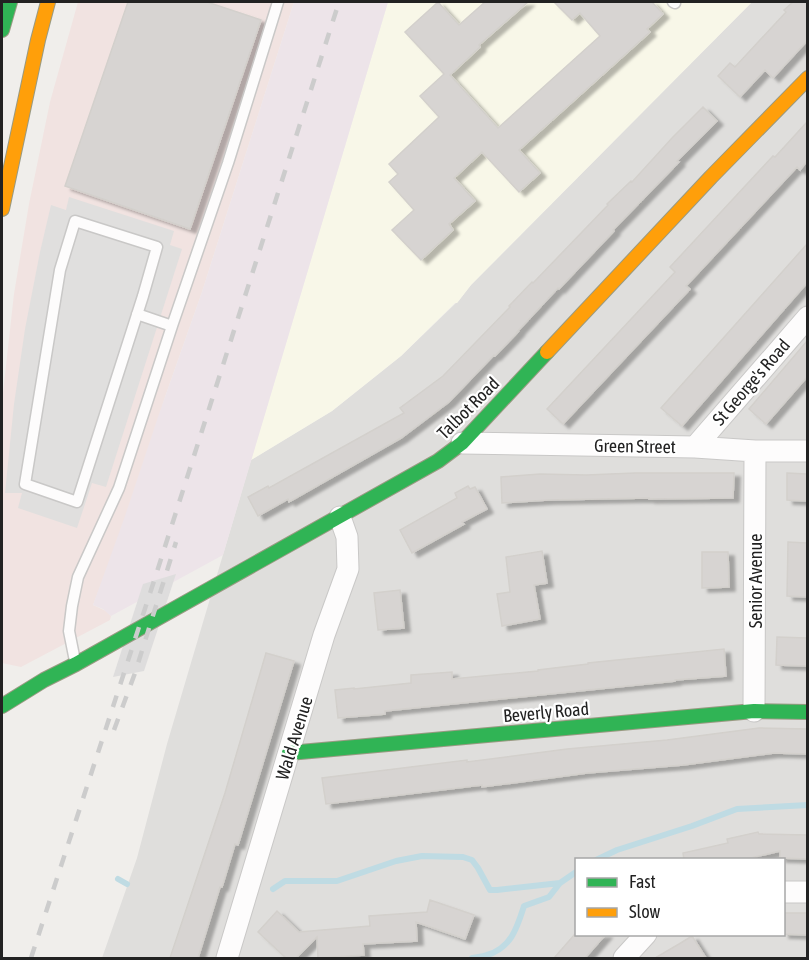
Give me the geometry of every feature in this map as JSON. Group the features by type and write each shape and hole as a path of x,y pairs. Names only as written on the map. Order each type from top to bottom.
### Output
{"main road":[{"path":"2,30 10,2"},
{"path":"2,209 48,2"},
{"name":"Talbot Road","path":"2,706 44,680 438,461 462,443 807,78"},
{"name":"Talbot Road","path":"9,686 44,680"},
{"name":"Beverly Road","path":"289,753 754,711 807,712"}],"street":[{"name":"St George's Road","path":"695,447 807,317"},
{"name":"Green Street","path":"462,443 695,447 755,452 807,451"},
{"name":"Senior Avenue","path":"754,711 755,452"},
{"name":"Wald Avenue","path":"227,958 324,635 348,569 348,537 340,517"},
{"path":"785,892 807,892"},
{"path":"624,958 644,936"}],"lane":[{"path":"76,664 69,632 78,577 119,488 228,163 278,2"},
{"path":"75,220 157,247 137,315 77,502 25,484 60,270 75,220"},
{"path":"137,315 172,326"}],"shaded area":[{"path":"78,2 294,2 131,506 93,605 106,611 111,616 110,620 21,667 2,663 2,402 14,294 29,204 50,102"},
{"path":"294,2 388,2 223,555 111,616 103,609 93,605 202,292"},
{"path":"388,2 752,2 471,285 457,303 401,356 332,411 251,460"},
{"path":"752,2 807,2 807,958 102,958 137,858 167,744 251,460 332,411 401,356 457,303 471,285"},
{"path":"69,197 174,231 170,245 182,249 106,487 92,483 77,528 18,508 22,493 5,493 14,404 25,329 40,252 51,205 66,210"}],"pier":[{"path":"176,574 144,671 113,677 143,584"}],"building":[{"path":"128,2 207,2 261,20 190,229 65,186"},
{"path":"438,2 459,25 485,2 528,2 479,45 480,47 450,75 498,128 600,36 580,13 572,20 554,2 652,2 663,14 647,29 650,32 519,150 540,173 519,192 482,152 454,178 475,201 449,224 453,230 421,260 392,230 414,210 389,182 398,174 389,164 439,117 420,96 444,74 405,32"},
{"path":"793,2 807,2 807,41 773,78 765,70 740,97 718,76 730,63 735,67"},
{"path":"703,107 717,121 449,402 401,438 289,502 288,499 258,516 248,497 268,486 269,488 404,413 400,408 443,376"},
{"path":"807,122 807,161 800,170 797,167 686,286 690,289 563,424 547,409 675,272 670,267"},
{"path":"807,244 807,283 682,426 661,408"},
{"path":"807,341 807,377 766,424 749,409"},
{"path":"734,473 733,498 548,500 502,503 501,477 540,474"},
{"path":"787,473 807,474 807,501 787,500"},
{"path":"468,486 470,489 475,487 487,509 412,553 400,530 457,498 455,493"},
{"path":"788,542 807,543 807,597 787,596"},
{"path":"542,551 547,583 534,585 540,619 502,626 497,594 510,592 506,557"},
{"path":"702,552 728,552 729,587 702,588"},
{"path":"400,590 404,628 378,630 374,593"},
{"path":"777,637 807,638 807,666 776,665"},
{"path":"724,649 726,676 385,711 385,714 338,718 335,690 411,683 411,675 452,672 452,679"},
{"path":"266,653 294,661 238,845 235,844 198,958 170,958 225,793"},
{"path":"759,728 807,729 807,754 774,753 326,804 322,778 467,760 467,762 567,749 667,740"},
{"path":"758,832 759,834 807,835 807,859 780,858 780,851 750,858 684,858 683,853 728,843 727,839"},
{"path":"430,900 474,915 465,939 416,922 417,941 363,944 364,955 318,958 317,937 296,958 286,958 258,932 277,911 299,932 370,926 369,916 427,912"},
{"path":"785,913 807,913 807,935 785,934"},
{"path":"575,934 575,936 604,936 585,958 554,958"},
{"path":"692,936 706,958 655,958 679,944"}],"waterway":[{"path":"600,858 617,850 737,809 808,805"},
{"path":"273,889 285,881 337,881 396,861 422,856 463,857 472,860 490,890 560,883"},
{"path":"472,958 485,956 502,947 516,929 524,906 549,897 560,883 575,873"},
{"path":"118,879 127,884"}],"railway":[{"path":"31,958 339,2"},
{"path":"114,730 135,673 176,542"}],"traffic: fast":[{"path":"2,30 10,2"},
{"path":"2,706 44,680 438,461 462,443 547,352"},
{"path":"289,753 754,711 808,712"}],"traffic: slow":[{"path":"2,209 48,2"},
{"path":"547,352 711,177 808,78"}]}
